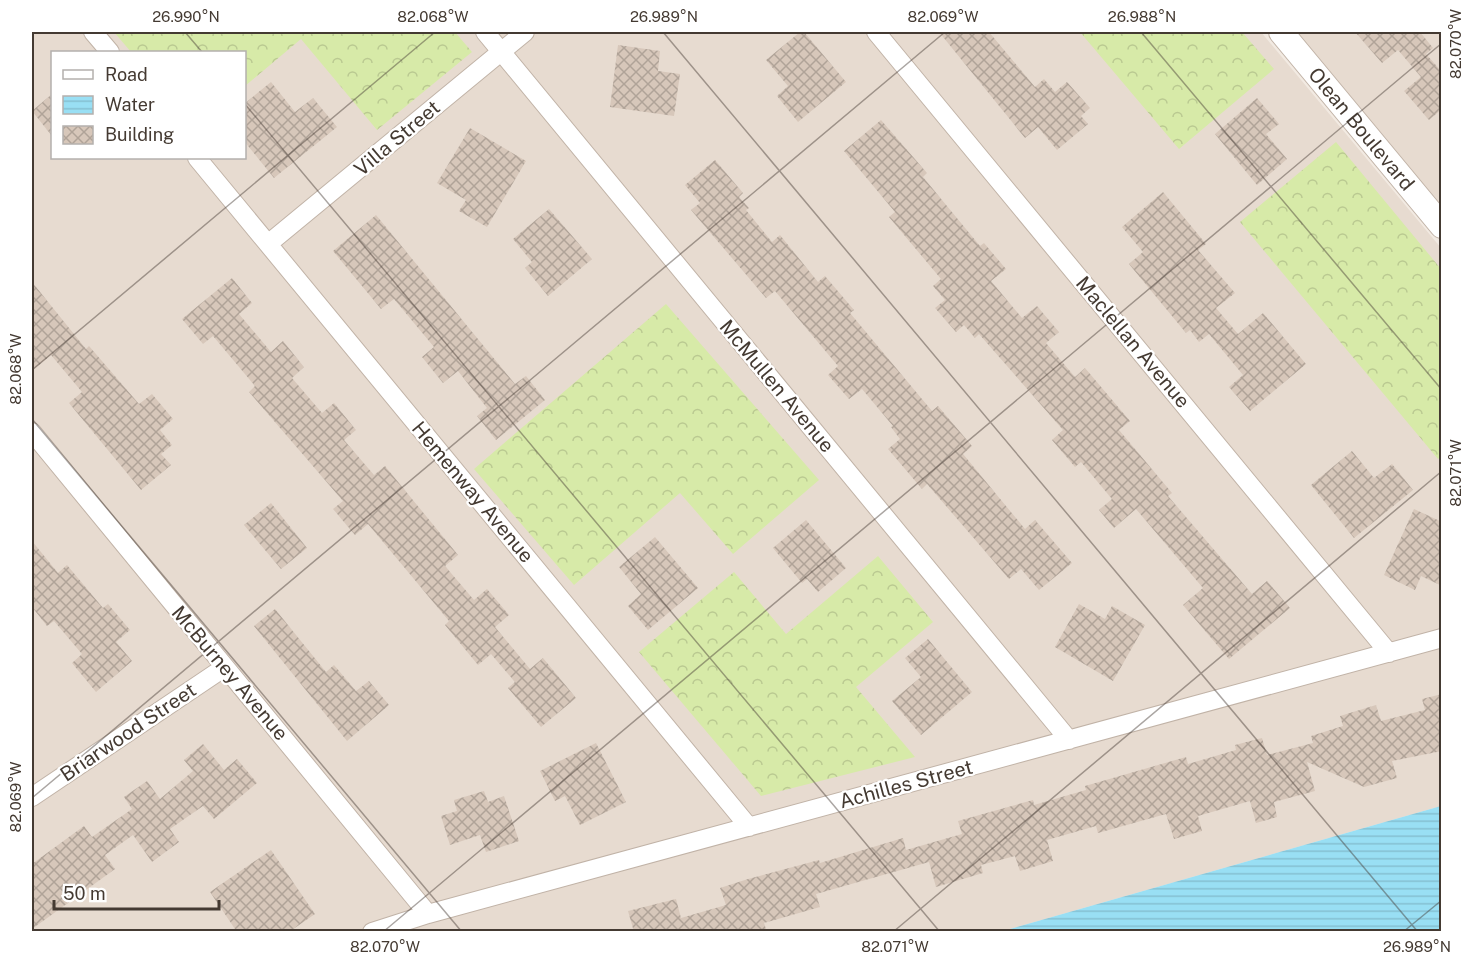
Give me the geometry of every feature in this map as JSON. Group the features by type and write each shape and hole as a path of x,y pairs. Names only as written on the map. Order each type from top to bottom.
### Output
{"street":[{"path":"93,32 109,51"},
{"name":"McMullen Avenue","path":"485,32 1069,740"},
{"name":"Villa Street","path":"268,244 525,32"},
{"name":"Maclellan Avenue","path":"876,32 1389,653"},
{"name":"Olean Boulevard","path":"1281,32 1442,226"},
{"name":"Hemenway Avenue","path":"198,159 749,827"},
{"name":"McBurney Avenue","path":"32,432 428,914"},
{"name":"Achilles Street","path":"372,932 428,914 1442,639"},
{"name":"Briarwood Street","path":"32,797 225,667"}],"shaded area":[{"path":"32,32 1261,32 1441,248 1441,806 1003,931 32,931"},
{"path":"1296,32 1441,32 1441,208"}],"green space":[{"path":"114,32 455,32 472,52 377,130 301,39 246,85 246,51 130,51"},
{"path":"1080,32 1242,32 1274,69 1179,149"},
{"path":"1336,142 1441,269 1442,456 1438,459 1240,222"},
{"path":"666,304 819,480 733,554 680,493 574,585 474,469"},
{"path":"878,556 933,622 856,687 915,757 761,796 639,652 734,572 786,634"}],"water":[{"path":"1441,806 1441,931 1003,931"}],"building":[{"path":"800,32 804,32 846,82 798,122 777,96 788,86 766,60"},
{"path":"939,32 989,32 1035,87 1044,79 1055,92 1067,82 1090,108 1081,116 1088,124 1057,150 1038,127 1025,138"},
{"path":"1355,32 1420,32 1433,48 1426,54 1442,72 1442,109 1429,120 1404,91 1421,77 1398,50 1382,63"},
{"path":"618,45 660,51 658,71 680,74 674,116 610,107"},
{"path":"271,82 295,112 313,98 337,127 274,178 246,143 246,102"},
{"path":"51,95 51,135 32,111"},
{"path":"1257,98 1279,124 1266,134 1287,159 1257,185 1215,134"},
{"path":"881,120 927,173 923,177 980,246 984,243 1006,269 991,281 1022,318 1037,306 1059,332 1046,343 1075,377 1085,368 1130,421 1119,430 1172,493 1168,496 1252,594 1267,581 1290,608 1229,659 1183,605 1203,588 1136,509 1114,528 1099,510 1112,499 1081,462 1075,467 1052,440 1063,430 979,334 975,338 964,325 956,332 935,308 945,300 933,286 941,279 889,217 895,212 844,151"},
{"path":"470,128 526,161 487,227 459,211 466,200 437,183"},
{"path":"715,160 743,193 739,197 749,208 746,210 772,242 780,235 818,282 825,276 854,310 850,313 932,411 938,406 972,446 963,454 1025,529 1035,520 1072,563 1039,590 1021,569 1009,579 927,484 922,489 888,449 900,439 891,427 893,426 862,389 849,399 828,375 838,366 775,291 766,298 691,210 700,203 685,185"},
{"path":"1163,192 1206,244 1198,250 1235,293 1216,308 1238,334 1263,313 1306,364 1250,411 1229,387 1243,375 1209,334 1199,342 1190,330 1186,333 1129,264 1143,252 1122,227"},
{"path":"549,209 592,259 548,296 525,268 532,262 513,239"},
{"path":"376,215 515,384 526,376 545,400 496,440 477,416 487,408 458,371 443,383 422,357 434,347 394,299 381,309 333,251"},
{"path":"232,278 252,303 239,314 271,352 283,341 304,367 292,378 322,413 334,403 356,430 344,440 374,475 385,466 458,555 445,566 474,600 487,589 509,615 495,627 530,669 543,658 576,698 541,727 508,688 515,682 491,654 478,665 445,625 449,621 368,524 355,535 333,509 343,501 249,392 255,386 213,336 203,344 182,319"},
{"path":"32,282 86,349 89,346 139,404 152,394 173,419 160,430 172,445 161,454 171,465 141,490 69,403 82,392 51,355 32,371"},
{"path":"1352,451 1374,478 1392,464 1413,490 1354,538 1311,485"},
{"path":"271,503 307,548 281,569 244,525"},
{"path":"1414,509 1442,522 1442,586 1421,576 1415,590 1384,575"},
{"path":"806,520 846,568 818,592 807,579 802,583 773,548"},
{"path":"655,537 698,588 648,630 628,606 641,594 619,567"},
{"path":"32,541 58,573 67,565 103,608 108,604 130,630 116,642 132,661 96,692 72,663 82,654 54,621 47,626 32,607"},
{"path":"1079,604 1105,619 1112,606 1145,625 1113,681 1055,647"},
{"path":"275,609 326,672 334,665 356,691 369,681 389,705 347,741 254,626"},
{"path":"928,639 972,692 921,735 892,701 921,677 905,658"},
{"path":"1442,694 1442,751 1392,761 1397,778 1364,787 1307,762 1315,791 1274,802 1277,817 1256,823 1250,801 1198,816 1202,831 1174,839 1166,814 1098,833 1096,826 1047,840 1053,861 1020,871 1015,856 981,865 983,873 936,887 929,862 816,894 820,907 764,923 767,932 634,932 628,911 676,899 681,918 726,905 720,888 748,879 819,860 820,863 903,838 906,850 962,834 958,821 1033,800 1034,805 1086,790 1085,786 1186,757 1188,764 1236,750 1235,745 1262,738 1267,755 1313,743 1311,736 1343,726 1340,716 1376,705 1381,721 1425,710 1422,699"},
{"path":"596,743 626,802 580,825 565,796 555,801 540,771"},
{"path":"203,744 224,770 237,759 257,783 214,819 203,806 170,829 179,842 152,862 133,835 105,855 115,869 32,929 32,864 84,826 92,837 132,809 124,797 147,781 160,799 193,771 184,760"},
{"path":"484,791 488,802 504,796 519,841 486,852 480,835 450,845 441,816 457,811 454,800"},
{"path":"271,850 315,914 289,932 237,932 210,892"}]}
